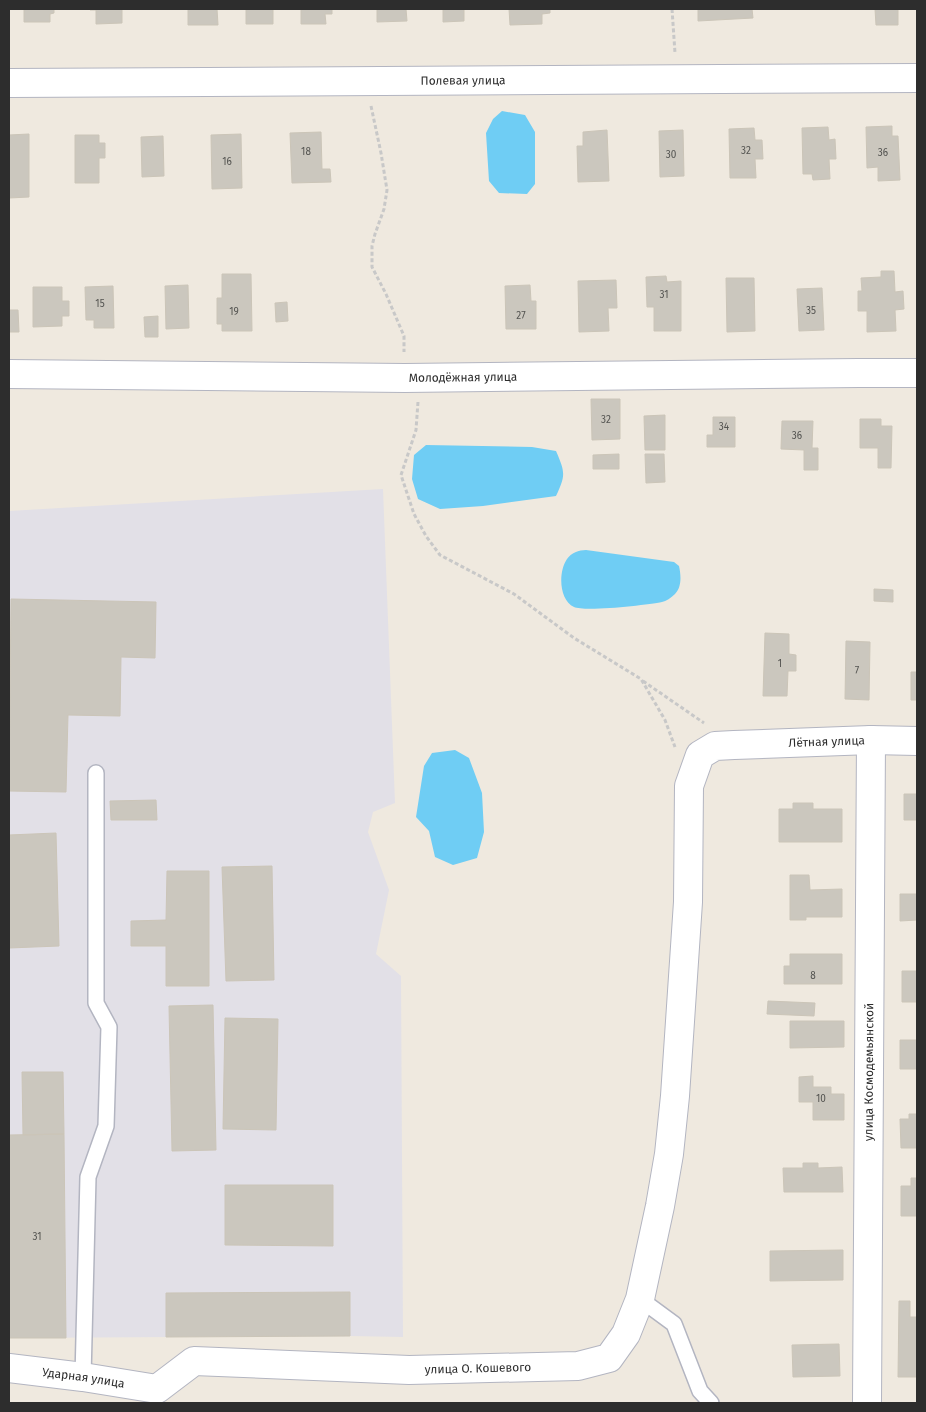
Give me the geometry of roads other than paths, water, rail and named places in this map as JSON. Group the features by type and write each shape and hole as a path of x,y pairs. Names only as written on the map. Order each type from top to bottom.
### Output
{"street":[{"name":"Полевая улица","path":"9,83 917,78"},
{"name":"Молодёжная улица","path":"9,374 405,378 917,373"},
{"name":"Лётная улица","path":"688,786 700,755 714,746 871,740 917,741"},
{"name":"улица Космодемьянской","path":"867,1403 871,740"},
{"name":"улица О. Кошевого","path":"157,1389 194,1361 409,1370 578,1366 609,1358 626,1334 640,1299 669,1154 675,1096 688,902 688,786"},
{"name":"Ударная улица","path":"9,1368 157,1389"}],"lane":[{"path":"83,1377 88,1177 106,1126 109,1027 96,1003 96,773"},
{"path":"640,1299 674,1324 700,1391 711,1403"}],"water":[{"path":"502,111 525,115 535,132 535,184 527,194 499,193 489,181 486,133 493,119"},
{"path":"426,445 532,447 556,451 563,469 563,478 556,496 483,506 440,509 418,499 412,479 414,455"},
{"path":"586,550 674,562 679,566 680,570 679,588 672,597 662,602 590,609 574,607 565,598 563,592 562,571 567,559 571,555 578,551"},
{"path":"455,750 469,758 482,793 484,832 477,858 453,865 435,857 429,831 416,817 424,766 432,753"}]}
